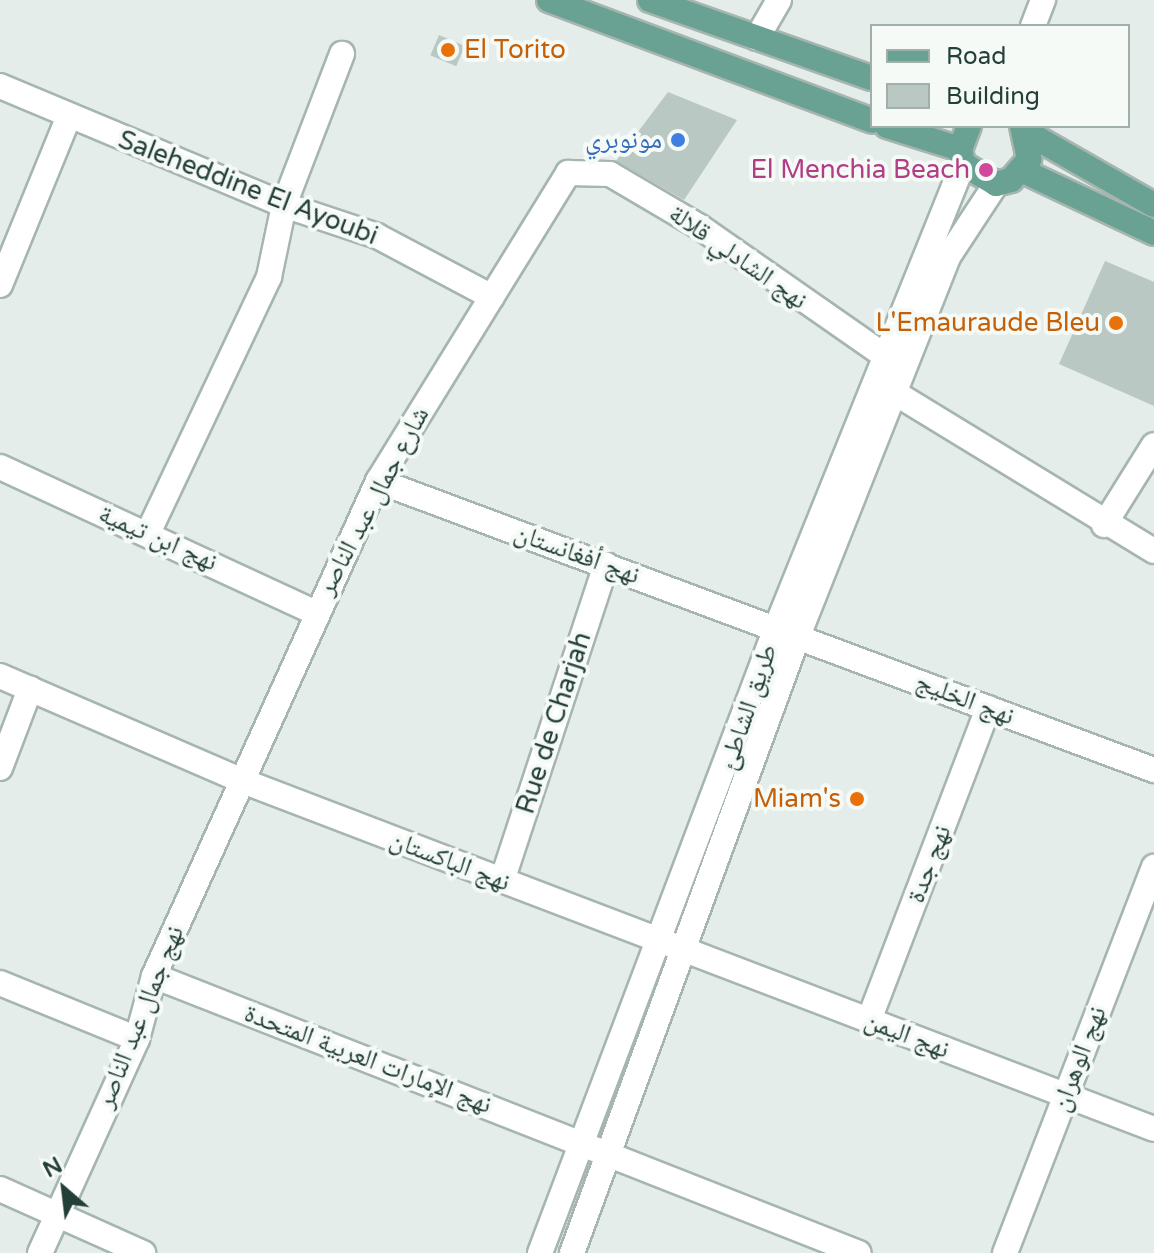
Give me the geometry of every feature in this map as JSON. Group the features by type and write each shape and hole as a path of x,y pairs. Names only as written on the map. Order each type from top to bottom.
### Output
{"main road":[{"path":"549,0 870,120"},
{"path":"650,0 870,77"},
{"path":"892,128 962,157 996,184 1023,171"},
{"path":"962,157 969,128"},
{"path":"1023,171 1024,129 1154,204"},
{"path":"1023,171 1154,233"}],"street":[{"path":"757,38 771,2"},
{"path":"148,533 269,277 284,205 342,54"},
{"name":"Saleheddine El Ayoubi","path":"0,86 68,118 284,205 377,236 492,297"},
{"path":"1,282 68,118"},
{"name":"طريق الشاطئ","path":"572,1253 606,1152 686,952 787,632 882,354 962,157"},
{"name":"نهج الشادلي قلالة","path":"590,169 700,227 882,354"},
{"name":"شارع جمال عبد الناصر","path":"240,780 314,612 378,481 562,180 590,169"},
{"name":"طريق الشاطئ","path":"540,1253 661,942 787,632 895,393 948,257 996,184"},
{"path":"895,393 1104,525 1154,551"},
{"path":"1104,525 1154,445"},
{"name":"نهج ابن تيمية","path":"0,467 314,612"},
{"name":"نهج أفغانستان","path":"378,481 787,632"},
{"name":"Rue de Charjah","path":"502,881 606,565"},
{"name":"نهج الخليج","path":"787,632 1154,770"},
{"name":"نهج الباكستان","path":"0,676 240,780 661,942"},
{"path":"0,768 30,689"},
{"name":"نهج جدة","path":"869,1020 988,708"},
{"name":"نهج جمال عبد الناصر","path":"40,1253 137,1039 154,976 240,780"},
{"name":"نهج الوهران","path":"1005,1253 1154,867"},
{"name":"نهج اليمن","path":"661,942 1154,1129"},
{"name":"نهج الإمارات العربية المتحدة","path":"154,976 582,1142 816,1246 859,1253"},
{"path":"0,983 137,1039"},
{"path":"0,1189 54,1217 143,1253"}],"building":[{"name":"El Torito","path":"439,35 465,46 456,66 430,55"},
{"name":"مونوبري","path":"668,92 737,120 684,200 616,161"},
{"name":"L'Emauraude Bleu","path":"1105,261 1154,282 1154,406 1059,364"}],"place":[{"name":"El Torito","path":"448,50"},
{"name":"مونوبري","path":"678,140"},
{"name":"El Menchia Beach","path":"986,170"},
{"name":"L'Emauraude Bleu","path":"1116,323"},
{"name":"Miam's","path":"857,799"}]}
